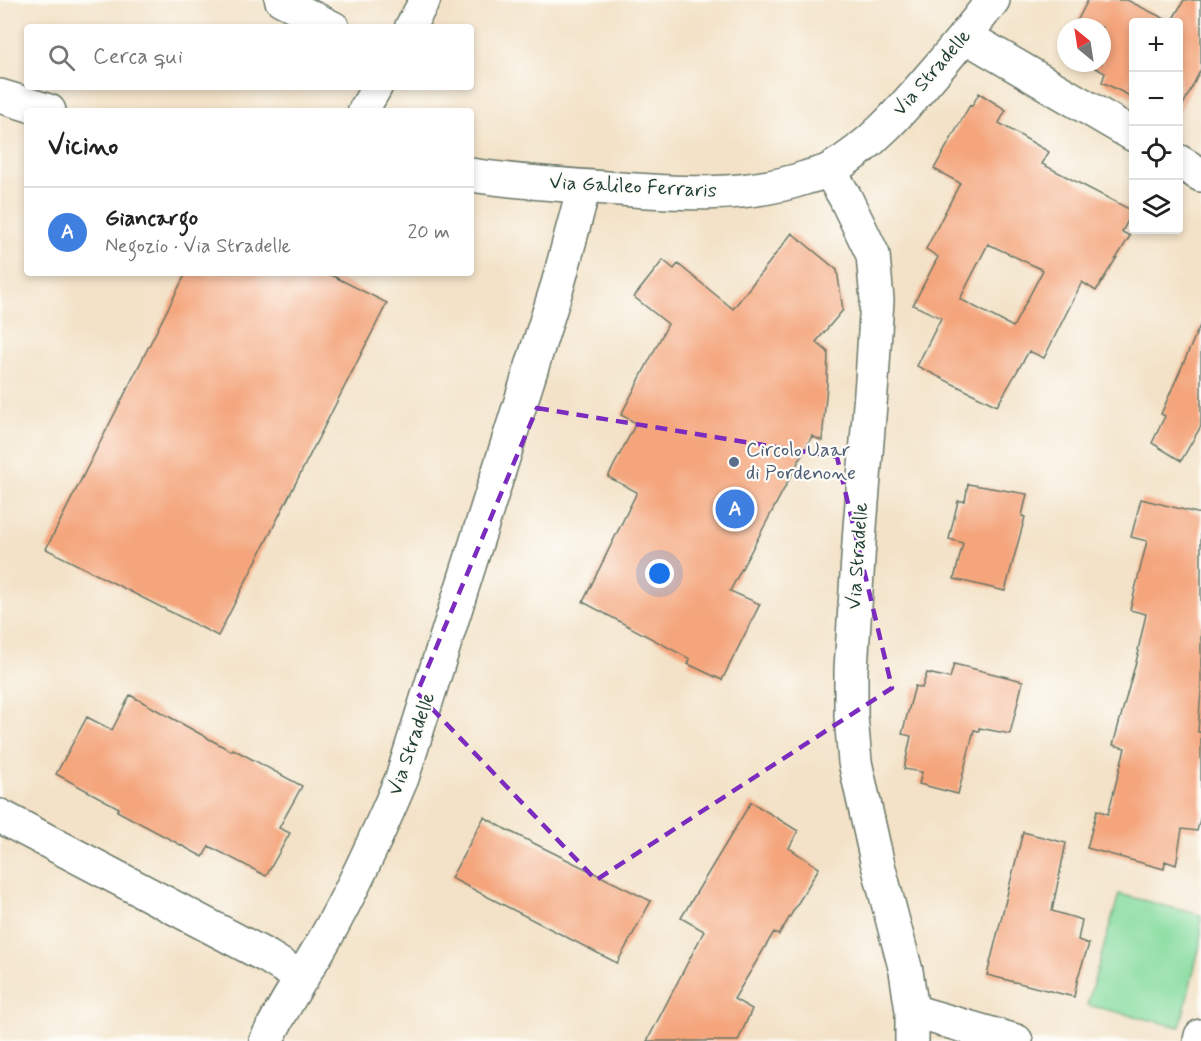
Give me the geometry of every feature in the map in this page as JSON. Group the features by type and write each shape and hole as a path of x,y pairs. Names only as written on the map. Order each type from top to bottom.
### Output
{"street":[{"path":"280,0 328,24"},
{"path":"412,24 425,0"},
{"name":"Via Stradelle","path":"912,1026 906,970 877,861 855,762 851,716 851,669 856,586 877,300 873,255 829,170 856,152 882,130 915,96 993,0"},
{"path":"965,36 1129,132"},
{"path":"365,108 375,90"},
{"path":"0,96 40,108"},
{"path":"1183,164 1201,175"},
{"name":"Via Galileo Ferraris","path":"474,176 584,187 674,193 715,193 757,189 794,182 829,170"},
{"name":"Via Stradelle","path":"266,1041 351,892 402,778 558,284 584,187"},
{"path":"0,816 268,957 302,978"},
{"path":"912,1026 1016,1041"},
{"path":"1200,1041 1201,1036"}],"highlighted area":[{"path":"537,408 837,457 892,688 596,880 417,693"}],"green space":[{"path":"1119,894 1201,915 1201,941 1180,1027 1087,1005"}],"building":[{"path":"1088,0 1127,0 1163,18 1129,18 1129,96 1102,82 1105,73 1103,72 1111,72 1111,18 1079,18"},
{"path":"1184,0 1201,0 1201,69 1183,105 1183,18 1173,18"},
{"path":"979,93 1006,110 999,123 1049,152 1042,164 1129,209 1129,219 1122,232 1130,236 1096,291 1082,282 1044,358 1029,351 997,406 917,366 941,318 913,305 938,257 926,249 960,183 934,169 970,105 972,106","holes":["988,244 1043,270 1013,327 960,299"]},
{"path":"792,233 837,270 843,310 816,342 828,352 822,441 812,436 730,591 760,604 722,680 688,664 690,659 583,602 637,492 608,477 636,423 621,415 668,324 634,297 663,260 674,269 678,264 733,309"},
{"path":"184,276 333,276 387,303 218,636 46,549"},
{"path":"1201,323 1201,426 1181,461 1152,443 1165,416 1161,414"},
{"path":"968,484 1027,494 1022,516 1025,517 1005,591 954,579 963,543 949,539 958,501 965,501"},
{"path":"1141,499 1201,514 1201,691 1198,732 1201,732 1201,815 1197,831 1182,829 1176,865 1165,861 1164,869 1087,848 1097,810 1108,814 1125,748 1113,745 1139,651 1146,614 1130,610 1147,541 1131,537"},
{"path":"954,664 1023,681 1010,734 979,728 979,731 974,730 958,794 919,784 922,772 904,769 911,736 902,734 915,686 922,688 927,673 950,678"},
{"path":"130,695 231,751 233,749 302,786 279,828 290,833 266,876 209,846 203,857 117,811 119,808 56,774 87,717 112,730"},
{"path":"751,802 798,831 789,848 819,868 779,935 774,932 734,999 752,1009 738,1041 647,1041 704,931 681,918"},
{"path":"484,817 651,901 617,963 451,878"},
{"path":"1023,832 1066,843 1052,911 1082,920 1078,940 1089,944 1074,997 987,975"}],"place":[{"name":"Circolo Uaar di Pordenone","path":"734,462"},
{"name":"Giancargo","path":"735,509"}]}
